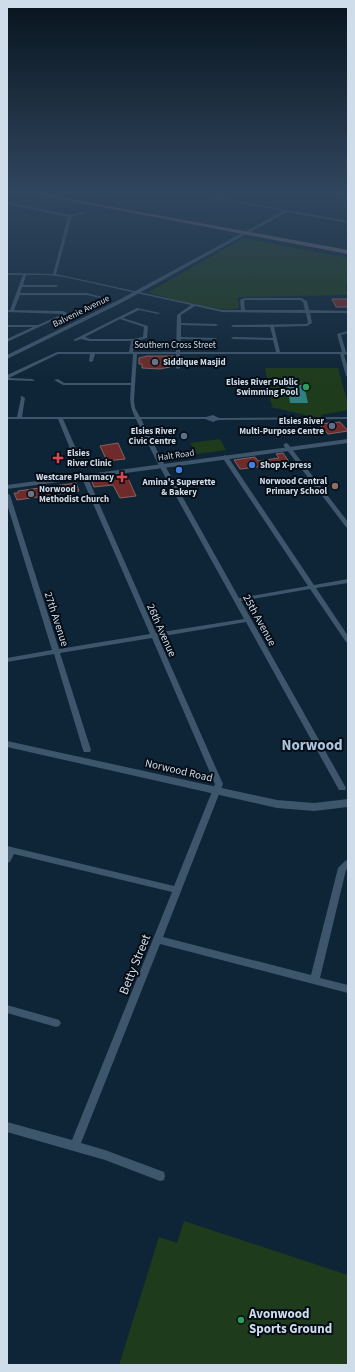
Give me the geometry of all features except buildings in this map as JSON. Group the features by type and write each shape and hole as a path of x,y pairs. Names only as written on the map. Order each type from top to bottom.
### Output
{"street":[{"path":"54,275 59,255"},
{"name":"Balvenie Avenue","path":"7,357 137,293 206,255"},
{"path":"7,274 54,275 222,311 348,312"},
{"path":"12,311 25,274"},
{"path":"21,286 56,286"},
{"path":"18,294 87,294 104,298"},
{"path":"233,326 309,325 310,323 305,301 303,300 262,298 243,299 243,312"},
{"path":"178,368 179,315 194,305"},
{"path":"75,340 138,309 158,312"},
{"path":"7,311 62,312 65,314 7,341"},
{"path":"81,338 89,340 133,340 145,338 146,326 120,318"},
{"path":"178,324 216,325"},
{"path":"272,325 278,353"},
{"path":"7,326 38,327"},
{"path":"348,332 339,334 344,352 346,353 342,355 348,376"},
{"path":"178,338 215,339"},
{"path":"233,338 275,339"},
{"name":"25th Avenue","path":"133,340 132,405 138,418 161,464 342,788"},
{"path":"91,361 93,353"},
{"name":"Southern Cross Street","path":"7,378 53,354 346,353"},
{"path":"7,378 32,380"},
{"path":"56,380 63,384 133,384"},
{"path":"19,418 22,397"},
{"path":"7,418 207,418 213,416 217,419 348,418"},
{"path":"60,418 74,451"},
{"name":"Halt Road","path":"7,487 161,464 225,457 348,437"},
{"name":"Halt Road","path":"7,483 288,447 348,441"},
{"path":"288,447 348,526"},
{"path":"225,457 348,641"},
{"name":"26th Avenue","path":"84,476 219,784 216,791"},
{"name":"27th Avenue","path":"7,495 87,750"},
{"path":"237,600 348,581"},
{"path":"7,660 248,620"},
{"name":"Norwood Road","path":"7,744 285,805 324,806 348,803"},
{"name":"Betty Street","path":"75,1146 216,791"},
{"path":"7,860 10,850 177,890"},
{"path":"315,980 342,868 348,863"},
{"path":"157,939 348,989"},
{"path":"7,1009 56,1023"},
{"path":"7,1127 44,1139 105,1155 160,1176"}],"shaded area":[{"path":"213,255 333,255 348,258 348,280 345,285 348,295 238,297 239,308 221,309 196,305 149,292"},
{"name":"Elsies River Public Swimming Pool","path":"265,368 338,368 348,404 348,410 321,415 321,417 314,417 271,407 273,405 271,403"},
{"path":"287,385 304,385 308,403 290,403"},
{"path":"220,439 226,450 197,454 190,443"},
{"name":"Avonwood Sports Ground","path":"184,1221 348,1275 348,1365 119,1365 159,1237 177,1243"}],"place":[{"name":"Siddique Masjid","path":"155,362"},
{"name":"Elsies River Public Swimming Pool","path":"306,387"},
{"name":"Elsies River Multi-Purpose Centre","path":"332,426"},
{"name":"Elsies River Civic Centre","path":"184,436"},
{"name":"Elsies River Clinic","path":"58,458"},
{"name":"Shop X-press","path":"252,465"},
{"name":"Amina's Superette & Bakery","path":"179,470"},
{"name":"Westcare Pharmacy","path":"122,477"},
{"name":"Norwood Central Primary School","path":"335,486"},
{"name":"Norwood Methodist Church","path":"31,494"},
{"name":"Avonwood Sports Ground","path":"241,1320"}],"district":[{"name":"Norwood","path":"312,745"}]}
